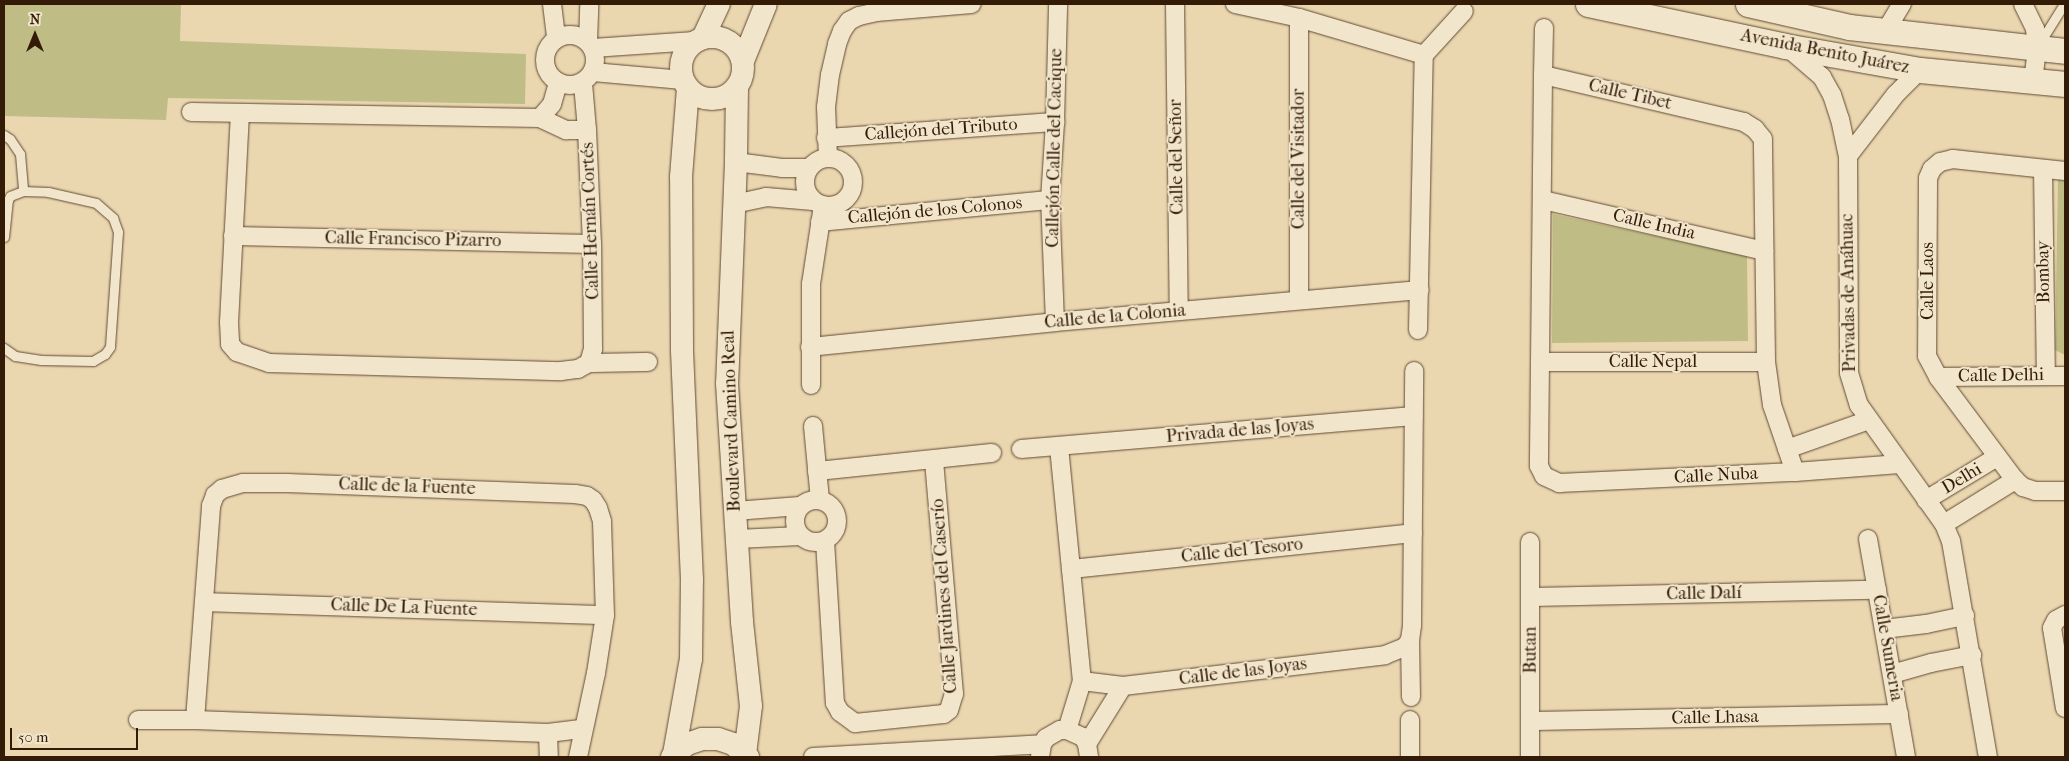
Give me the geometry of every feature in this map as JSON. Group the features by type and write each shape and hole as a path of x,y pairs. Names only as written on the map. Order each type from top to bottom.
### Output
{"main road":[{"name":"Avenida Benito Juárez","path":"1588,4 1785,46 1920,70 2033,83 2065,84"},
{"name":"Avenida Benito Juárez","path":"1748,4 1849,27 2065,51"},
{"path":"1785,46 1792,38 1800,35 1849,27"}],"street":[{"path":"552,4 556,39"},
{"path":"587,130 588,77 596,56 590,45 589,4"},
{"path":"673,756 691,659 692,580 682,348 681,177 685,85 681,63 683,54 699,40 719,4"},
{"path":"743,60 734,46 720,37 699,40 590,45 572,35 556,39 546,53 545,61 551,77 558,83 574,86 588,77 685,85 695,95 713,100 730,94 737,88 743,75 743,60 766,4"},
{"path":"828,158 826,138 830,75 842,31 850,21 859,16 876,12 972,4"},
{"name":"Callejón Calle del Cacique","path":"1055,322 1050,200 1055,122 1058,4"},
{"name":"Calle del Señor","path":"1175,4 1179,311"},
{"path":"1236,4 1299,18 1424,55"},
{"path":"1885,32 1902,4"},
{"path":"2023,4 2035,29 2036,49 2033,83"},
{"path":"1418,330 1424,55 1464,11"},
{"name":"Calle del Visitador","path":"1299,18 1299,300"},
{"path":"1540,362 1544,28"},
{"name":"Privadas de Anáhuac","path":"1785,46 1822,78 1832,95 1840,119 1848,156 1847,361 1852,388 1869,420 1944,524 1955,559 1988,757"},
{"path":"1848,156 1896,94 1920,70"},
{"name":"Calle Tibet","path":"1543,75 1744,122 1755,129 1763,139 1766,362 1772,405 1795,472"},
{"path":"540,118 552,104 558,83"},
{"name":"Boulevard Camino Real","path":"737,88 736,162 727,383 742,622 751,706 746,756"},
{"name":"Calle Hernán Cortés","path":"191,112 540,118 566,130 587,130 594,332 593,349 589,362"},
{"path":"240,113 229,322 230,344 237,352 269,362 561,371 578,369 589,362 648,362"},
{"name":"Callejón del Tributo","path":"826,138 1055,122"},
{"path":"811,385 811,284 819,210 805,189 804,182 809,168 814,163 828,158 842,162 852,174 852,189 844,202 819,210"},
{"name":"Calle Laos","path":"2065,170 1952,159 1940,162 1932,169 1928,178 1927,356 1938,377 2015,480 2023,487 2034,491 2065,491"},
{"path":"736,162 782,168 809,168"},
{"name":"Bombay","path":"2043,169 2046,376"},
{"name":"Callejón de los Colonos","path":"734,204 766,197 819,210 1050,200"},
{"name":"Calle India","path":"1543,200 1764,251"},
{"name":"Calle Francisco Pizarro","path":"233,236 592,244"},
{"name":"Calle de la Colonia","path":"810,347 1055,322 1420,290"},
{"name":"Calle Nepal","path":"1540,362 1766,362"},
{"name":"Calle Nuba","path":"1540,362 1539,466 1544,476 1559,483 1795,472 1900,464"},
{"path":"1411,697 1410,640 1412,625 1414,371"},
{"name":"Calle Delhi","path":"1938,377 2065,376"},
{"name":"Privada de las Joyas","path":"1021,449 1414,416"},
{"path":"1787,449 1869,420"},
{"path":"814,426 820,500"},
{"path":"1059,447 1082,681 1067,730"},
{"path":"817,472 992,453"},
{"name":"Delhi","path":"1926,500 1997,457"},
{"name":"Calle Jardines del Caserío","path":"825,541 835,702 840,712 855,723 944,714 949,710 954,694 934,460"},
{"name":"Delhi","path":"1944,524 2015,480"},
{"name":"Calle de la Fuente","path":"195,720 211,506 215,495 222,489 243,483 287,483 587,496 598,508 602,521 605,614 596,674 583,729"},
{"path":"735,511 800,506 813,500 820,500 832,506 837,519 835,532 825,541 812,542 800,536 737,539"},
{"path":"800,506 794,518 794,525 800,536"},
{"name":"Calle del Tesoro","path":"1071,568 1413,533"},
{"name":"Calle Sumeria","path":"1868,539 1906,757"},
{"name":"Butan","path":"1530,542 1530,757"},
{"name":"Calle Dalí","path":"1530,597 1877,590"},
{"name":"Calle De La Fuente","path":"204,602 605,614"},
{"path":"2065,615 2056,620 2052,628 2065,708"},
{"path":"1884,629 1926,624 1965,616"},
{"name":"Calle de las Joyas","path":"1082,681 1123,686 1385,655 1398,652 1410,640"},
{"path":"1892,674 1931,663 1972,655"},
{"path":"1088,751 1123,686"},
{"name":"Calle Lhasa","path":"1531,722 1899,714"},
{"path":"138,720 195,720 548,733 583,729 578,757"},
{"path":"1410,720 1410,757"},
{"path":"813,757 1041,750 1052,733 1067,730 1083,737 1088,751"},
{"path":"548,733 549,757"},
{"path":"673,756 694,742 718,739 733,744 746,756"}],"lane":[{"path":"2036,49 2064,4"},
{"path":"4,135 10,139 20,154 23,191"},
{"path":"4,237 8,200 10,196 23,191 58,194 96,202 113,218 118,232 110,347 106,354 93,360 80,361 40,360 4,356"},
{"path":"4,348 15,356"}],"shaded area":[{"path":"5,4 181,4 180,41 526,54 525,104 168,98 166,120 4,116"},
{"path":"2058,178 2065,179 2065,355 2055,350"},
{"path":"1553,214 1747,256 1748,341 1552,343"}]}
